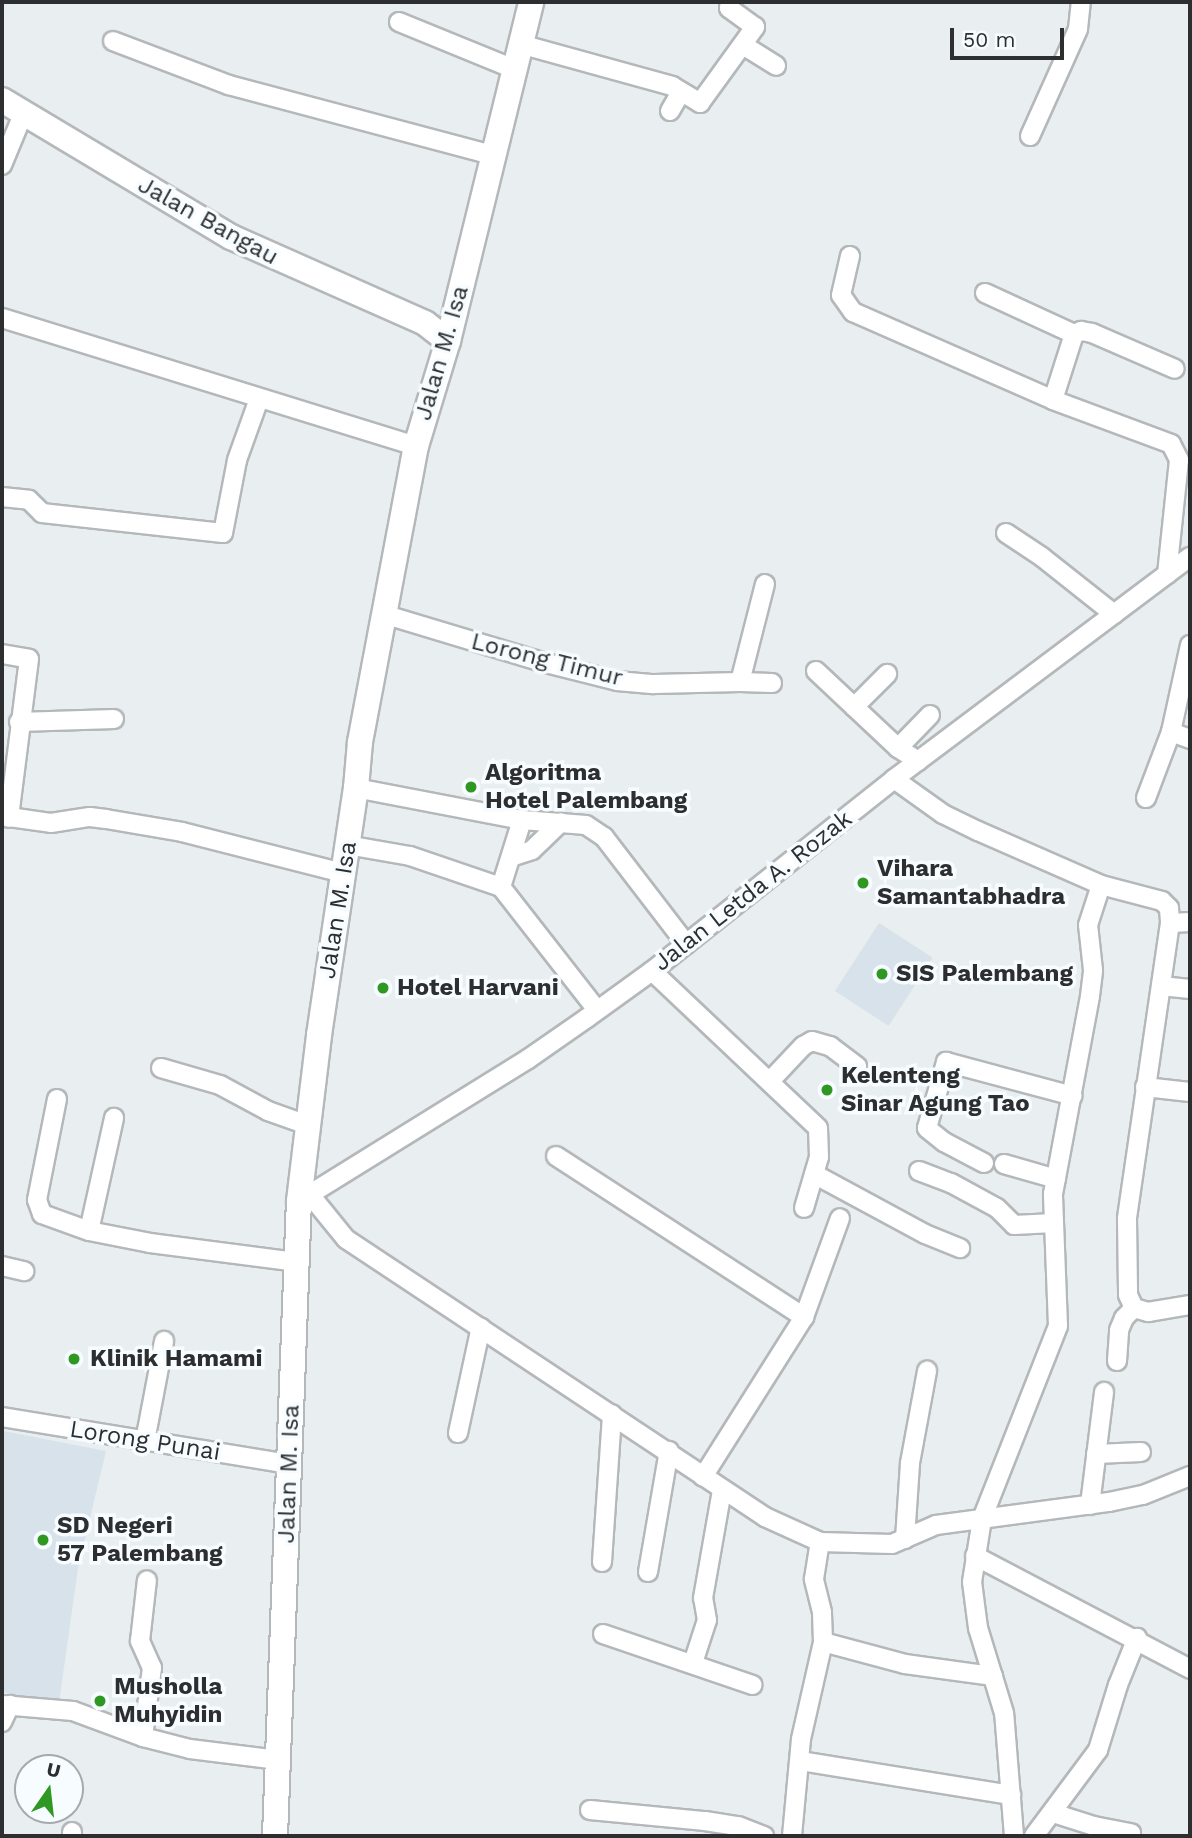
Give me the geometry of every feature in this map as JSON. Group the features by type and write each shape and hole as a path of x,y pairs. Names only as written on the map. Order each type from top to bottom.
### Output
{"main road":[{"name":"Jalan M. Isa","path":"275,1836 288,1464 295,1360 296,1262 305,1198 307,1125 356,789 360,742 416,446 448,341 531,2"},
{"name":"Jalan Bangau","path":"2,100 231,237 425,323 448,341"},
{"path":"425,323 454,316"}],"street":[{"path":"520,44 672,86 696,103 702,103 755,26 729,8 730,2"},
{"path":"1030,136 1078,29 1081,2"},
{"path":"399,22 514,69"},
{"path":"113,41 229,85 493,155"},
{"path":"743,45 776,66"},
{"path":"670,111 681,92"},
{"path":"2,165 24,112"},
{"path":"850,256 841,295 853,312 1053,400 1164,439 1178,452 1179,473 1167,574"},
{"path":"985,293 1074,334 1081,331 1092,333 1175,369"},
{"path":"2,318 416,446"},
{"path":"1053,400 1074,334"},
{"path":"2,497 29,500 42,513 223,533 237,460 259,399"},
{"path":"1006,533 1114,614"},
{"name":"Jalan Letda A. Rozak","path":"305,1198 528,1059 652,971 894,779 1190,557"},
{"path":"740,682 765,584"},
{"name":"Lorong Timur","path":"383,614 542,662 617,681 654,684 772,683"},
{"path":"1146,798 1171,732 1190,646"},
{"path":"2,654 29,659 6,817 51,823 90,817 106,818 182,832 343,873"},
{"path":"816,671 898,748 918,761"},
{"path":"854,706 887,674"},
{"path":"898,748 930,715"},
{"path":"19,722 114,719"},
{"path":"1171,732 1190,739"},
{"path":"894,779 943,814 1101,885 1162,901 1169,908 1170,923 1127,1219 1128,1295 1134,1308 1148,1312 1190,1305"},
{"path":"356,789 522,820 586,825 604,836 685,944"},
{"path":"502,887 522,820"},
{"path":"511,857 531,850 561,822"},
{"path":"347,845 410,856 502,887 597,1010"},
{"path":"1014,1836 1004,1713 973,1605 975,1556 982,1519 1056,1334 1056,1179 1073,1096 1093,970 1088,925 1101,885"},
{"path":"1170,923 1190,922"},
{"path":"652,971 818,1128 819,1157 804,1208"},
{"path":"1161,986 1190,989"},
{"path":"770,1081 803,1046 812,1041 830,1046 857,1066"},
{"path":"984,1163 944,1142 927,1128 946,1062 1073,1096"},
{"path":"161,1068 220,1086 268,1111 307,1125"},
{"path":"1145,1087 1190,1092"},
{"path":"57,1099 43,1164 38,1206 46,1216 89,1231 150,1243 296,1262"},
{"path":"89,1231 114,1118"},
{"path":"556,1156 804,1317"},
{"path":"1004,1164 1056,1179"},
{"path":"919,1171 951,1183 997,1208 1014,1225 1054,1223"},
{"path":"814,1174 925,1234 960,1248"},
{"path":"305,1198 346,1239 669,1451 722,1490 786,1529 820,1542 892,1544 936,1525 1143,1495 1190,1476"},
{"path":"703,1476 804,1317 841,1218"},
{"path":"2,1266 24,1270"},
{"path":"1117,1361 1119,1330 1124,1318 1134,1308"},
{"path":"458,1433 481,1327"},
{"path":"145,1441 164,1341"},
{"path":"905,1539 910,1464 927,1371"},
{"path":"1090,1504 1104,1392"},
{"path":"601,1562 612,1414"},
{"name":"Lorong Punai","path":"2,1417 288,1464"},
{"path":"648,1572 669,1451"},
{"path":"1096,1454 1141,1452"},
{"path":"692,1663 707,1620 703,1598 722,1490"},
{"path":"792,1836 807,1706 823,1642 822,1612 814,1579 820,1542"},
{"path":"975,1556 1190,1669"},
{"path":"143,1737 152,1668 140,1642 146,1580"},
{"path":"603,1634 753,1685"},
{"path":"1034,1836 1098,1750 1118,1685 1137,1639"},
{"path":"823,1642 895,1662 993,1676"},
{"path":"5,1711 73,1711 143,1737 190,1749 278,1760"},
{"path":"801,1761 1011,1795"},
{"path":"590,1810 705,1821 738,1826 764,1836"},
{"path":"1053,1813 1094,1826 1131,1833"}],"shaded area":[{"name":"SIS Palembang","path":"879,923 933,958 889,1026 835,991"},
{"name":"SD Negeri 57 Palembang","path":"3,1431 106,1451 78,1568 59,1703 2,1692"}],"place":[{"name":"Algoritma Hotel Palembang","path":"471,787"},
{"name":"Vihara Samantabhadra","path":"863,883"},
{"name":"SIS Palembang","path":"882,974"},
{"name":"Hotel Harvani","path":"383,988"},
{"name":"Kelenteng Sinar Agung Tao","path":"827,1090"},
{"name":"Klinik Hamami","path":"74,1359"},
{"name":"SD Negeri 57 Palembang","path":"43,1540"},
{"name":"Musholla Muhyidin","path":"100,1701"}]}
